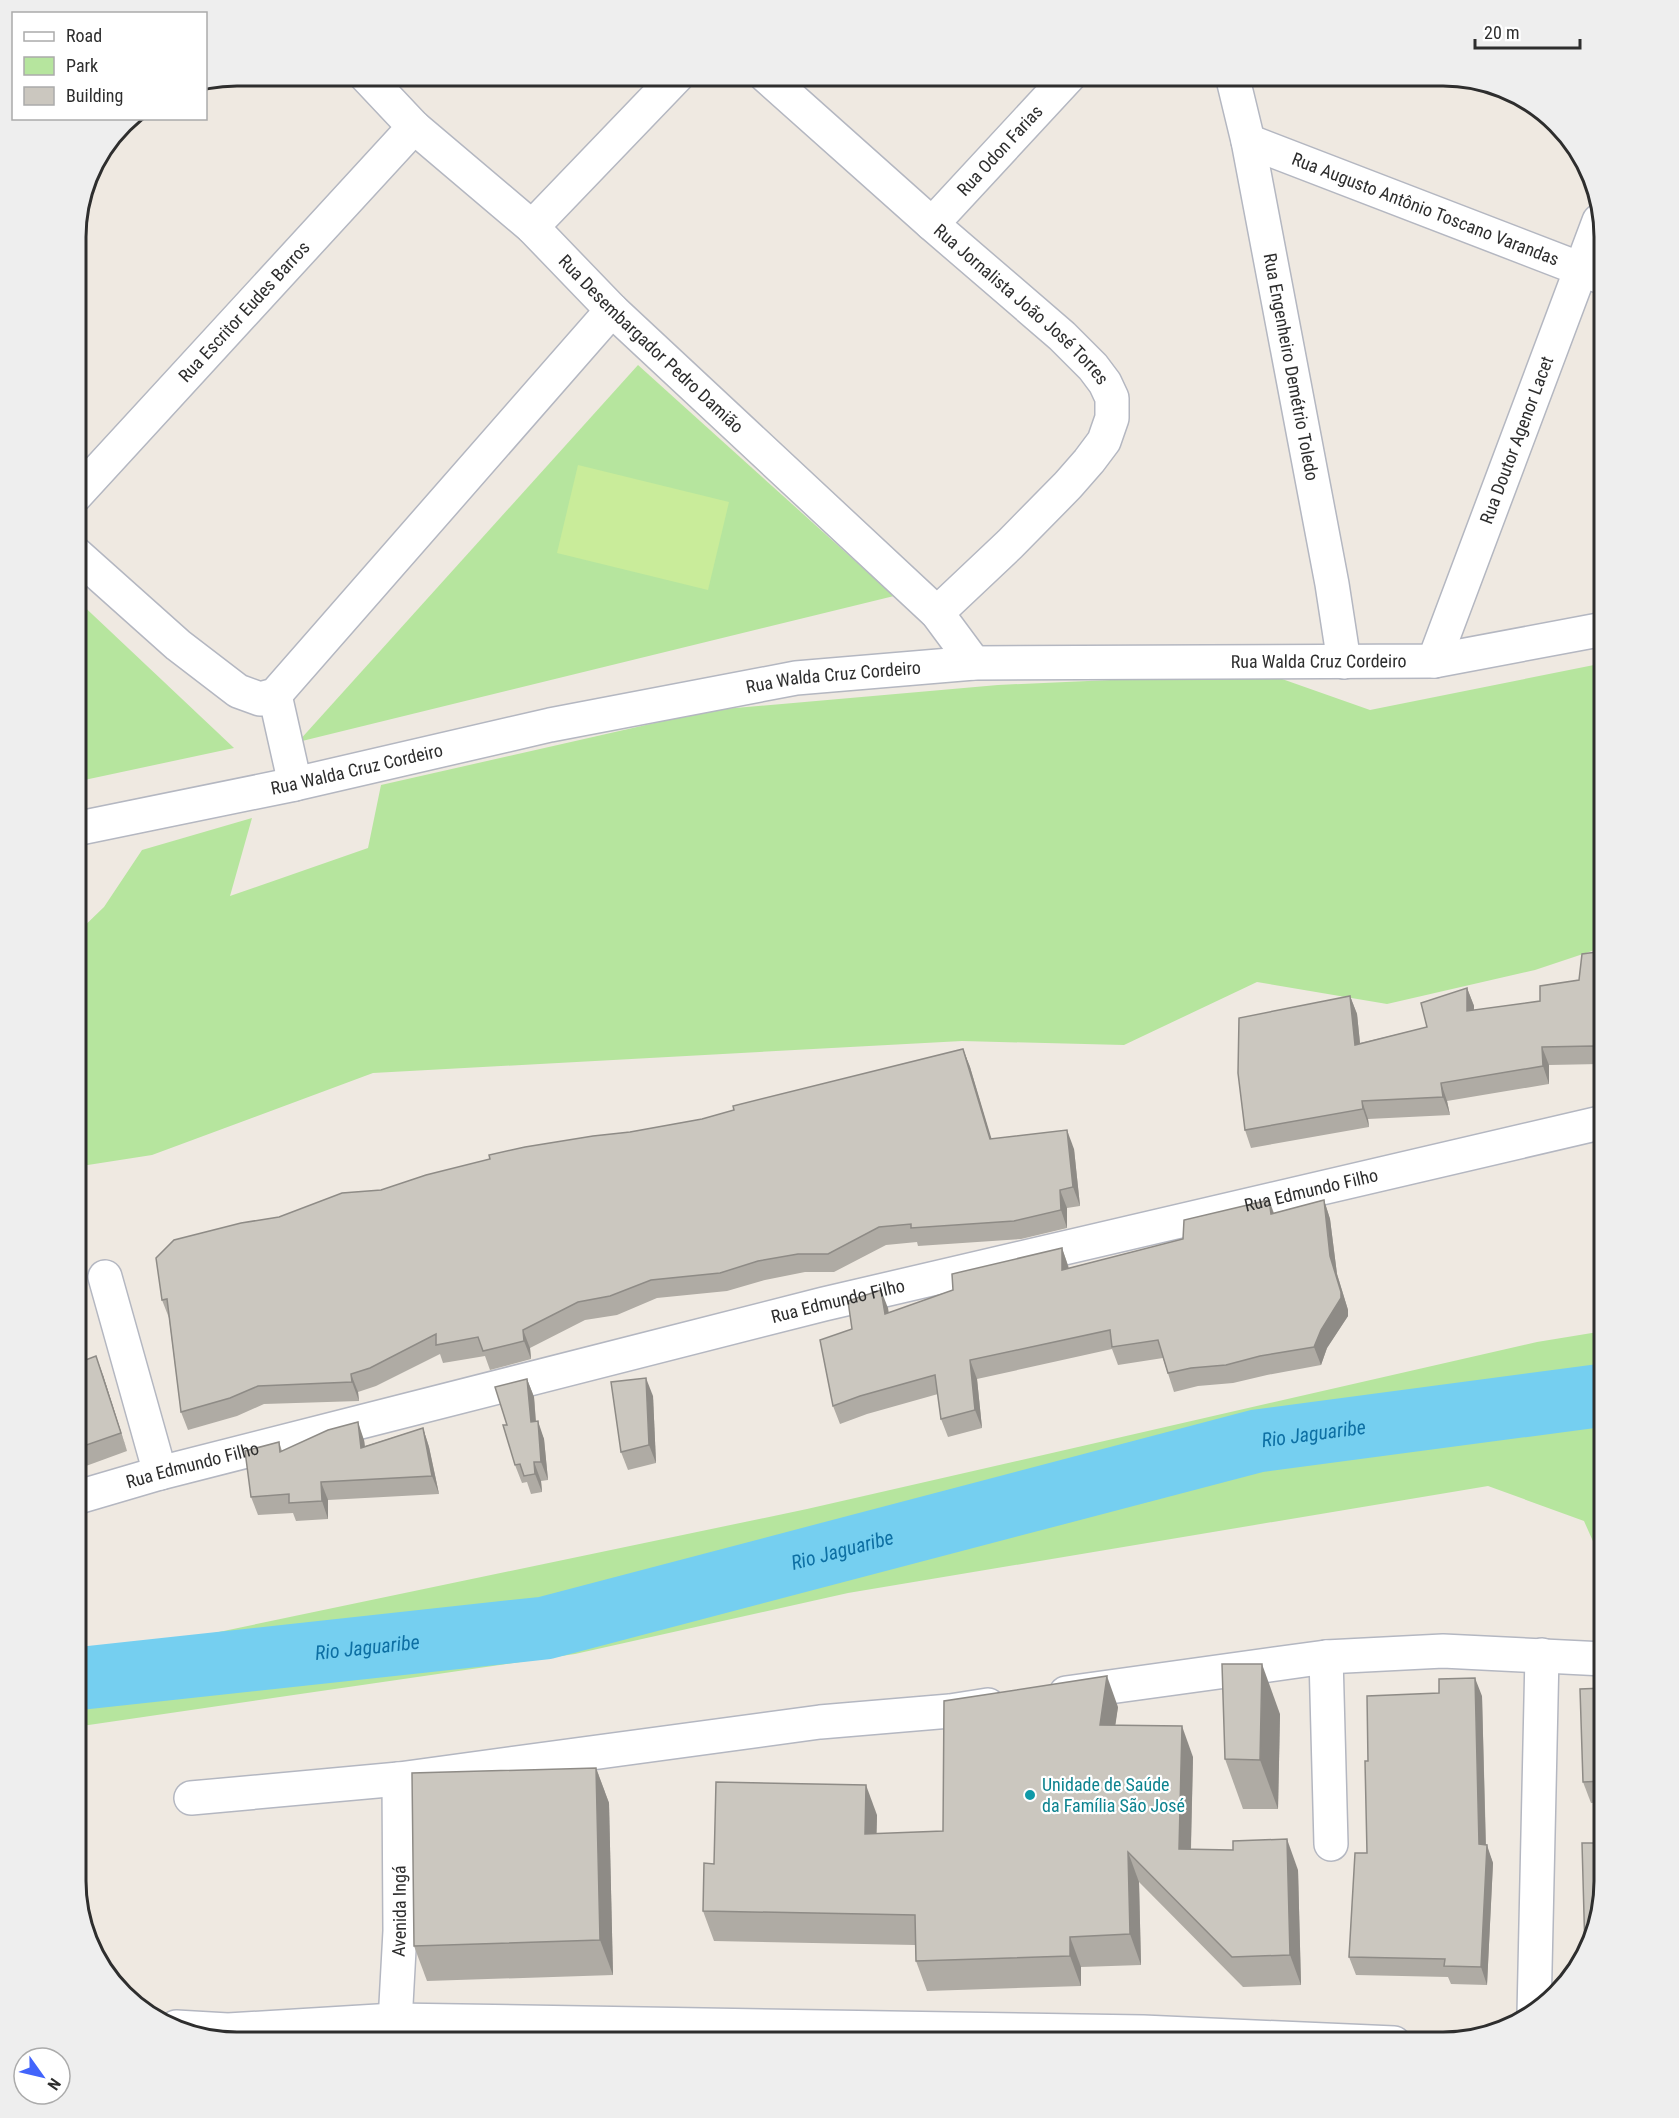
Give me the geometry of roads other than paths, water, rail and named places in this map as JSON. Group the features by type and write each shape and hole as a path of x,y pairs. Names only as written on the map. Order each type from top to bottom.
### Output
{"street":[{"name":"Rua Desembargador Pedro Damião","path":"375,85 414,127 532,227 612,310 937,613 974,663"},
{"path":"532,227 668,85"},
{"name":"Rua Jornalista João José Torres","path":"777,85 1062,336 1093,367 1105,383 1112,398 1112,418 1104,441 1068,485 937,613"},
{"name":"Rua Odon Farias","path":"932,224 1060,86"},
{"name":"Rua Engenheiro Demétrio Toledo","path":"1235,86 1248,141 1332,584 1344,662"},
{"name":"Rua Escritor Eudes Barros","path":"86,484 414,127"},
{"name":"Rua Augusto Antônio Toscano Varandas","path":"1248,141 1593,273"},
{"name":"Rua Doutor Agenor Lacet","path":"1434,662 1593,273"},
{"path":"86,563 178,645 238,691 260,699 275,695 612,310"},
{"name":"Rua Walda Cruz Cordeiro","path":"86,828 295,784 550,725 796,678 974,663 1434,662 1594,631"},
{"path":"275,695 295,784"},
{"name":"Rua Edmundo Filho","path":"86,1495 160,1473 824,1304 1594,1124"},
{"path":"105,1277 160,1473"},
{"path":"191,1798 399,1779 820,1722 950,1712 1326,1657 1443,1651 1594,1658"},
{"path":"1534,2001 1542,1655"},
{"path":"1326,1657 1331,1844"},
{"name":"Avenida Ingá","path":"394,2032 400,1931 399,1779"},
{"path":"206,2029 394,2032"}],"waterway":[{"name":"Rio Jaguaribe","path":"86,1678 545,1628 1257,1441 1594,1396"}],"place":[{"name":"Unidade de Saúde da Família São José","path":"1030,1795"}]}
